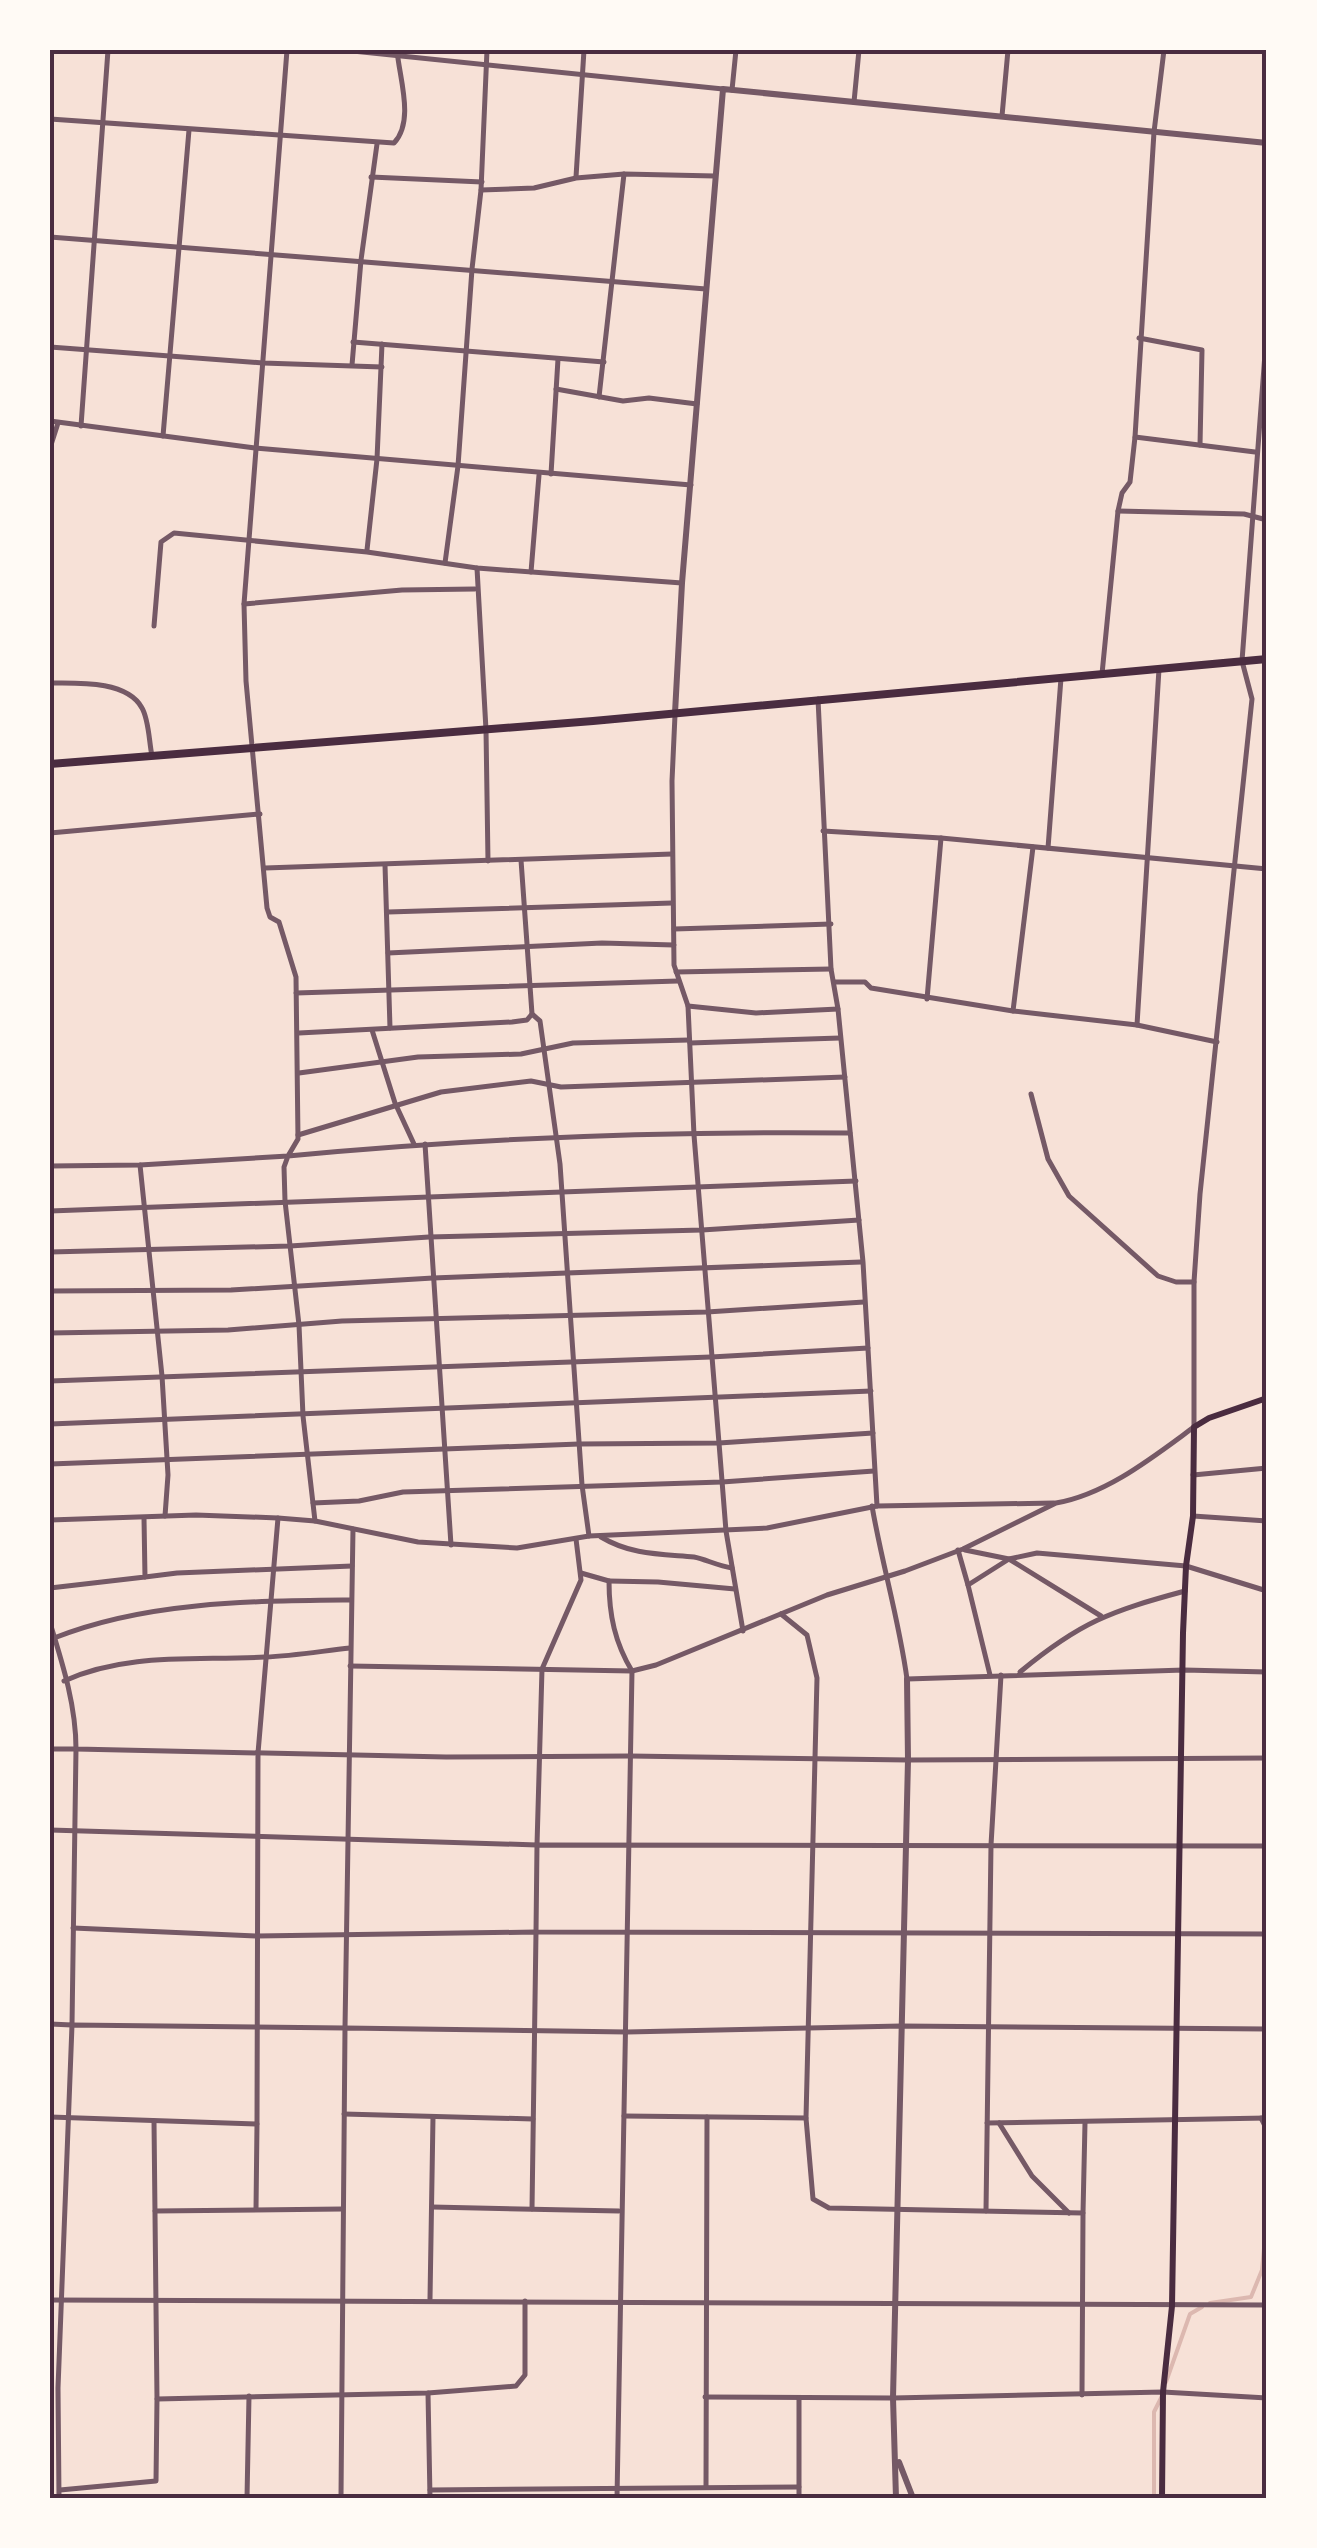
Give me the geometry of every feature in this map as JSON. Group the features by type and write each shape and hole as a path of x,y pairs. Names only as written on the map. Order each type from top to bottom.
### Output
{"highway":[{"path":"50,764 486,730 1267,659"}],"main road":[{"path":"1162,2498 1163,2392 1172,2306 1180,1760 1194,1427 1267,1398"}],"street":[{"path":"80,426 108,50"},
{"path":"287,50 244,604 246,681 267,908 270,917 279,922 288,944 296,993 298,1135 284,1167 285,1201 315,1521"},
{"path":"343,50 397,52 582,76 1267,143"},
{"path":"445,563 458,466 472,269 482,190 487,50"},
{"path":"576,178 584,50"},
{"path":"736,50 715,176 682,583 672,903 676,972 688,1006 694,1135 726,1531 743,1631"},
{"path":"854,102 860,50"},
{"path":"1002,116 1008,50"},
{"path":"1102,674 1118,512 1122,492 1130,482 1135,438 1154,132 1164,50"},
{"path":"50,119 394,143 401,135 404,97 397,52"},
{"path":"163,436 190,130"},
{"path":"352,366 360,260 377,144"},
{"path":"482,190 534,188 576,178 624,174 715,176"},
{"path":"598,397 624,174"},
{"path":"371,177 482,182"},
{"path":"50,236 706,289"},
{"path":"50,1520 278,1518 315,1521 401,1539 518,1548 589,1536 726,1531 792,1524 875,1506 1056,1503 1120,1477 1194,1427 1194,1282 1200,1194 1252,699 1242,660 1267,327"},
{"path":"1139,338 1202,350 1200,444"},
{"path":"353,342 604,362"},
{"path":"366,552 378,459 382,344"},
{"path":"50,346 263,364 382,368"},
{"path":"550,474 558,359"},
{"path":"556,388 622,400 649,398 697,404"},
{"path":"50,448 54,422 255,448 691,485"},
{"path":"1135,438 1255,452"},
{"path":"531,572 539,474"},
{"path":"1118,512 1244,514 1267,520"},
{"path":"154,626 162,542 167,535 366,552 477,568 682,583"},
{"path":"477,568 488,861"},
{"path":"244,604 402,590 476,589"},
{"path":"1137,1025 1159,669"},
{"path":"1048,848 1061,678"},
{"path":"50,683 108,688 135,700 143,709 152,756"},
{"path":"818,699 831,969 863,1262 875,1506 884,1577 898,1619 907,1679 893,2398 896,2498"},
{"path":"50,833 260,814"},
{"path":"824,831 941,838 1267,869"},
{"path":"927,999 941,838"},
{"path":"1013,1011 1033,846"},
{"path":"264,868 672,854"},
{"path":"521,860 532,1014 540,1021 562,1192 582,1486 589,1536"},
{"path":"385,864 390,1028"},
{"path":"388,912 672,903"},
{"path":"673,930 831,924"},
{"path":"388,952 528,945 674,945"},
{"path":"676,972 831,969"},
{"path":"296,993 679,981"},
{"path":"834,982 865,982 872,988 927,999 1137,1025 1217,1042"},
{"path":"688,1006 756,1013 838,1008"},
{"path":"299,1033 523,1022 532,1014"},
{"path":"372,1030 380,1064 415,1145"},
{"path":"299,1073 418,1057 544,1051 573,1044 840,1038"},
{"path":"298,1135 441,1092 531,1081 550,1086 845,1077"},
{"path":"1031,1094 1048,1159 1069,1196 1158,1276 1194,1282"},
{"path":"50,1166 140,1165 555,1137 850,1133"},
{"path":"424,1144 451,1545"},
{"path":"140,1165 162,1376 165,1517"},
{"path":"50,1211 856,1181"},
{"path":"50,1252 702,1230 858,1220"},
{"path":"50,1292 231,1290 295,1284 863,1262"},
{"path":"50,1333 707,1312 864,1302"},
{"path":"50,1380 231,1376 868,1348"},
{"path":"50,1424 871,1391"},
{"path":"50,1464 579,1444 718,1443 873,1434"},
{"path":"1194,1475 1267,1468"},
{"path":"314,1503 359,1501 403,1492 722,1482 874,1471"},
{"path":"350,1666 632,1672 847,1587 960,1550 1056,1503"},
{"path":"1193,1516 1267,1521"},
{"path":"144,1518 146,1577"},
{"path":"256,2209 258,1753 278,1518"},
{"path":"341,2498 340,2301 353,1529"},
{"path":"599,1536 618,1548 700,1558 709,1564 732,1568"},
{"path":"532,2208 542,1668 579,1586 576,1539"},
{"path":"960,1550 1009,1559 1101,1616"},
{"path":"960,1550 990,1675"},
{"path":"968,1586 1009,1559 1037,1553 1186,1566 1267,1591"},
{"path":"50,1588 146,1577 352,1566"},
{"path":"581,1573 609,1581 736,1589"},
{"path":"609,1581 616,1639 632,1672 617,2498"},
{"path":"1018,1674 1066,1636 1101,1616 1134,1603 1186,1591"},
{"path":"54,1638 130,1615 270,1601 351,1600"},
{"path":"781,1614 802,1628 811,1643 817,1678 806,2118 816,2204 828,2208 898,2207 986,2213 1082,2212"},
{"path":"50,1623 64,1681 74,1702 76,1749 72,2025 58,2388 60,2498"},
{"path":"64,1681 89,1670 158,1659 265,1657 350,1648"},
{"path":"50,1652 58,1652"},
{"path":"907,1679 1184,1670 1267,1672"},
{"path":"986,2213 994,1760 1000,1675"},
{"path":"50,1749 908,1760 1267,1758"},
{"path":"50,1830 538,1844 1267,1846"},
{"path":"73,1928 257,1936 812,1931 1267,1934"},
{"path":"50,2024 535,2032 902,2026 1267,2029"},
{"path":"344,2114 533,2119"},
{"path":"624,2116 806,2118"},
{"path":"430,2300 433,2117"},
{"path":"706,2117 706,2487"},
{"path":"50,2118 257,2124"},
{"path":"987,2123 1264,2118 1267,2130"},
{"path":"60,2490 156,2481 154,2121"},
{"path":"1082,2395 1085,2122"},
{"path":"999,2123 1032,2176 1069,2213"},
{"path":"432,2208 620,2211"},
{"path":"155,2210 343,2210"},
{"path":"50,2300 1266,2305 1267,2281"},
{"path":"157,2399 508,2388 521,2383 524,2374 525,2301"},
{"path":"50,2388 58,2388"},
{"path":"705,2397 893,2398 1163,2392 1267,2398"},
{"path":"428,2393 430,2494 799,2486"},
{"path":"247,2498 248,2396"},
{"path":"799,2398 800,2498"},
{"path":"897,2454 912,2498"}],"waterway":[{"path":"1210,2303 1251,2297 1262,2270 1267,2216"},
{"path":"1166,2382 1190,2314 1202,2307"},
{"path":"1154,2498 1154,2412 1162,2396"}]}
